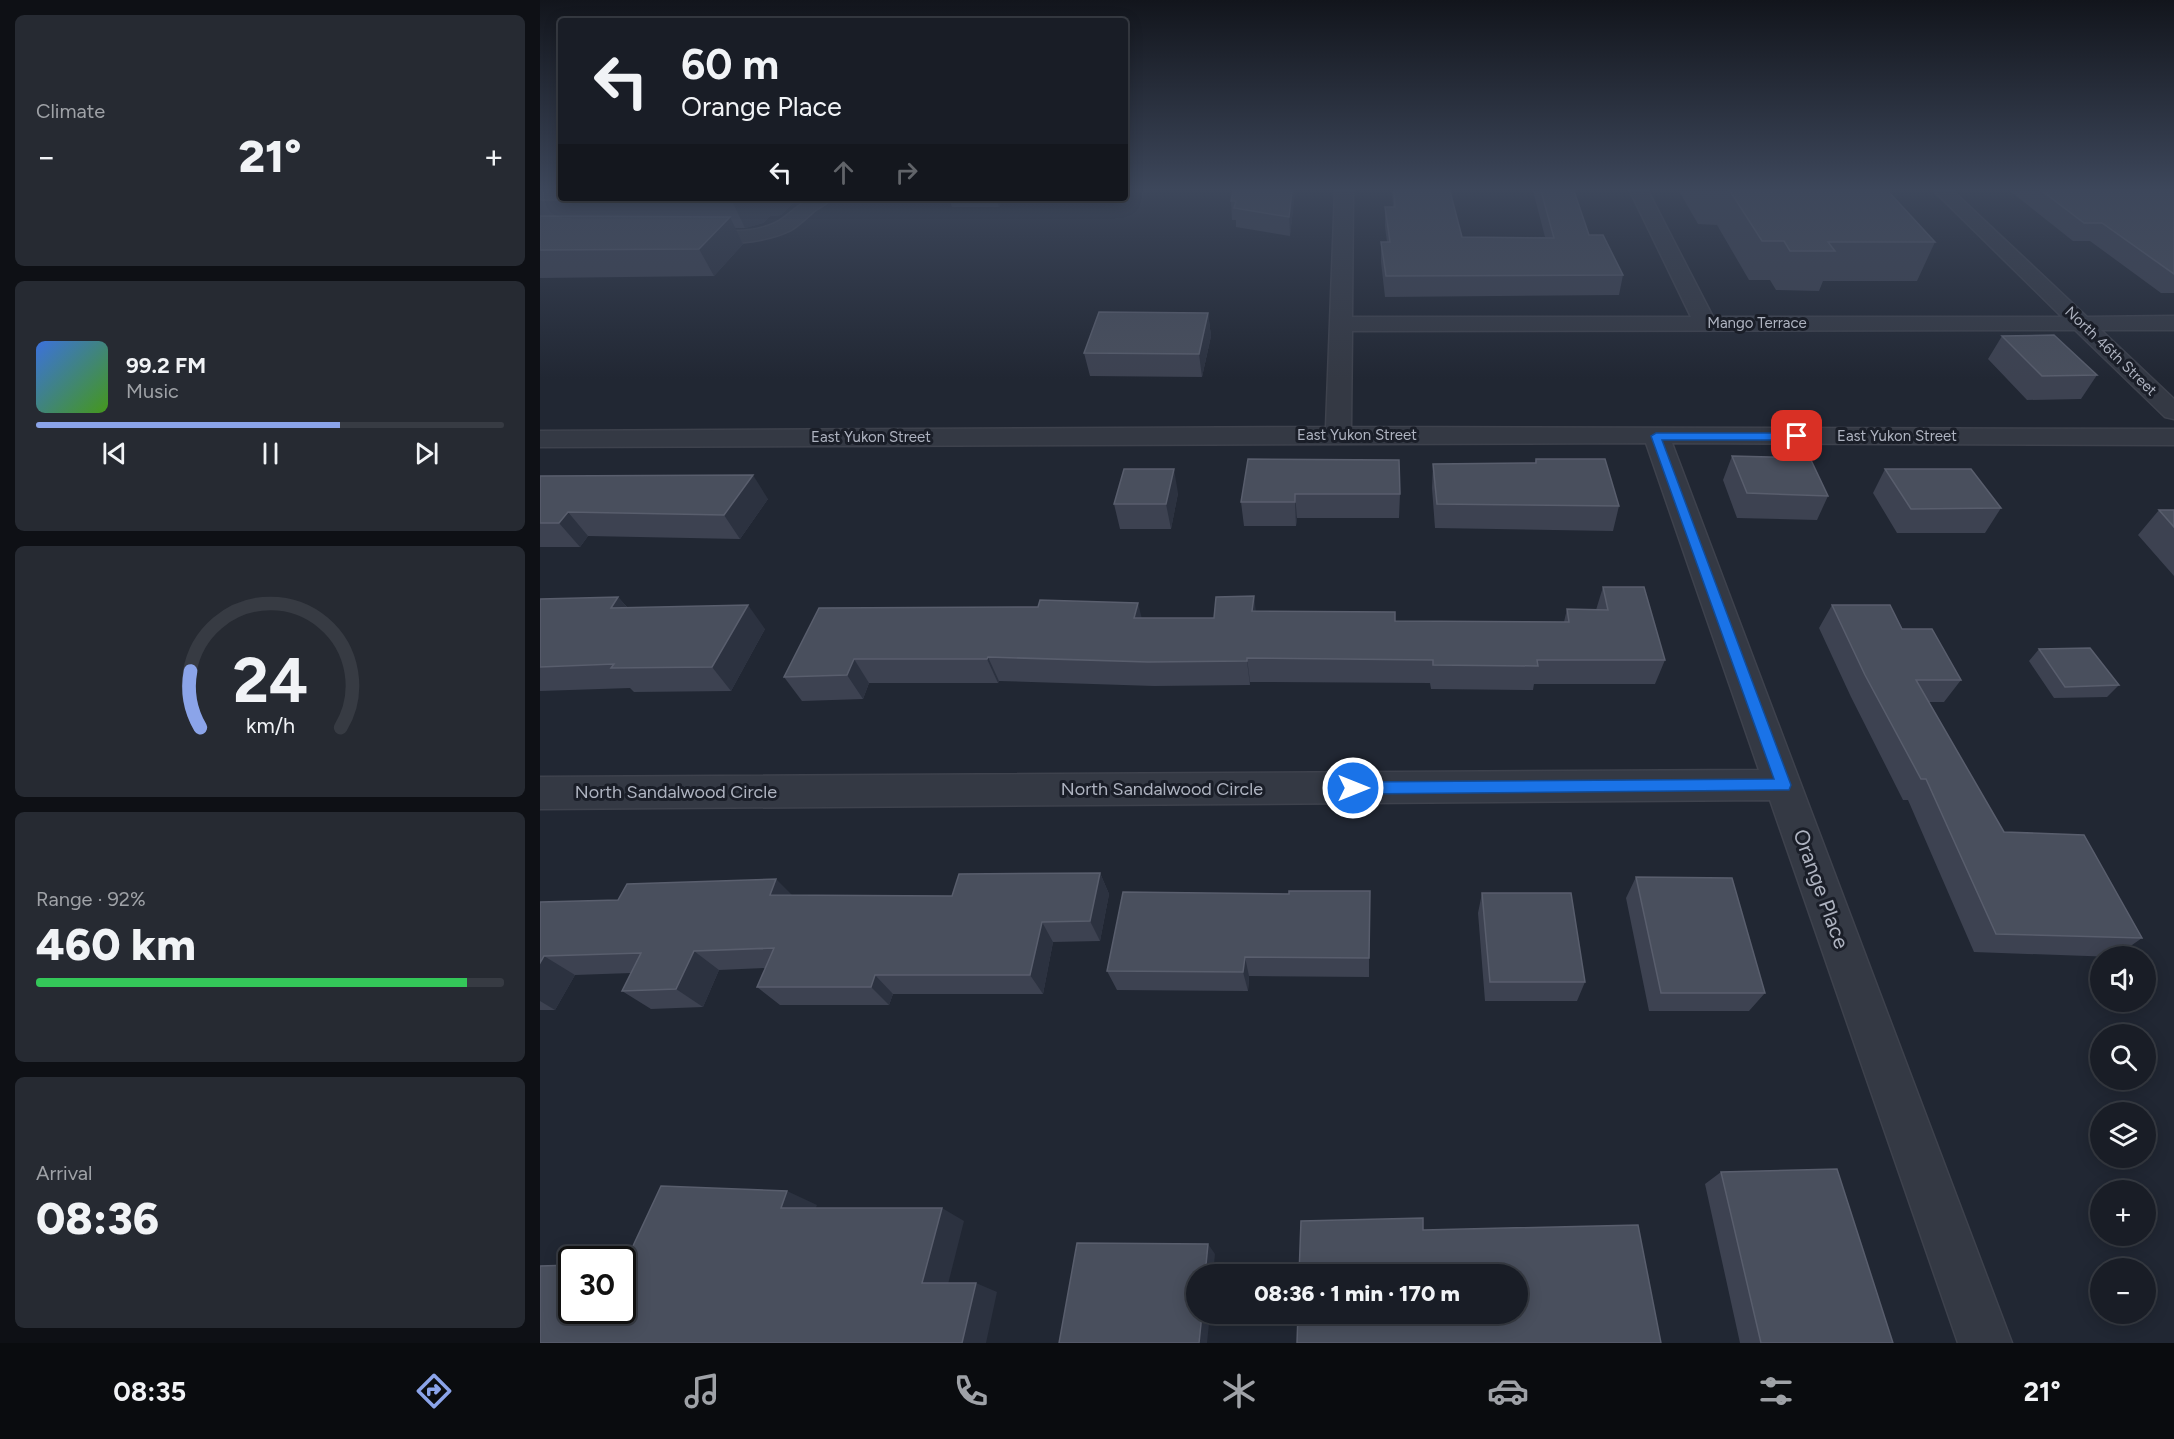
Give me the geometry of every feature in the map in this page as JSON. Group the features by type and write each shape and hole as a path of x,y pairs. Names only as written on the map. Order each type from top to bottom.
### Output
{"street":[{"path":"1338,435 1342,254"},
{"path":"1670,254 1705,323"},
{"name":"North 46th Street","path":"2008,254 2174,412"},
{"name":"Mango Terrace","path":"1340,324 2174,323"},
{"name":"East Yukon Street","path":"540,439 1338,435 2174,437"},
{"name":"Orange Place","path":"1656,436 1985,1343"},
{"name":"North Sandalwood Circle","path":"540,793 1784,785"}],"building":[{"path":"1383,254 1612,254 1623,275 1386,276"},
{"path":"2145,254 2174,254 2174,274"},
{"path":"1099,312 1208,313 1199,354 1084,353"},
{"path":"2054,335 2097,375 2042,376 2002,336"},
{"path":"1732,456 1810,458 1828,496 1747,493"},
{"path":"1248,459 1399,460 1400,494 1295,494 1295,502 1241,502"},
{"path":"1536,459 1605,459 1619,506 1437,504 1433,464 1536,463"},
{"path":"1124,469 1174,469 1166,504 1114,504"},
{"path":"1885,469 1971,469 2001,508 1911,509"},
{"path":"753,475 724,515 568,512 559,523 540,523 540,476"},
{"path":"2159,510 2174,510 2174,527"},
{"path":"1603,587 1644,587 1665,660 1537,660 1538,666 1433,665 1433,660 1247,658 1247,661 1148,662 988,657 987,659 854,659 847,675 784,677 819,608 1038,607 1040,600 1138,603 1134,618 1214,618 1216,597 1254,596 1252,611 1395,612 1395,621 1569,622 1567,609 1608,610"},
{"path":"618,597 611,608 748,605 712,667 611,668 614,664 540,667 540,599"},
{"path":"1832,605 1890,605 1902,629 1932,629 1961,680 1916,680 2004,832 2084,835 2142,938 1996,934 1926,779 1921,779 1865,675"},
{"path":"2090,648 2119,685 2065,687 2039,649"},
{"path":"1100,873 1090,921 1042,922 1030,975 875,975 871,987 757,987 774,948 694,951 676,989 622,991 641,953 544,956 540,963 540,902 618,900 627,884 776,879 770,895 952,896 959,874"},
{"path":"1636,877 1732,878 1765,993 1661,993"},
{"path":"1289,891 1370,891 1369,958 1245,957 1243,972 1107,971 1123,892 1289,894"},
{"path":"1482,893 1571,893 1585,982 1490,982"},
{"path":"1837,1169 1893,1343 1761,1343 1721,1172"},
{"path":"661,1186 787,1191 781,1208 942,1208 922,1283 976,1283 962,1343 540,1343 540,1266 558,1265 558,1324 636,1324 636,1246 633,1246"},
{"path":"1423,1218 1423,1230 1638,1225 1661,1343 1297,1343 1298,1324 1528,1324 1528,1264 1299,1264 1301,1221"},
{"path":"1077,1243 1208,1244 1206,1264 1186,1264 1186,1324 1201,1324 1199,1343 1059,1343"}],"route":[{"path":"1353,788 1784,785 1656,436 1797,436"}]}
